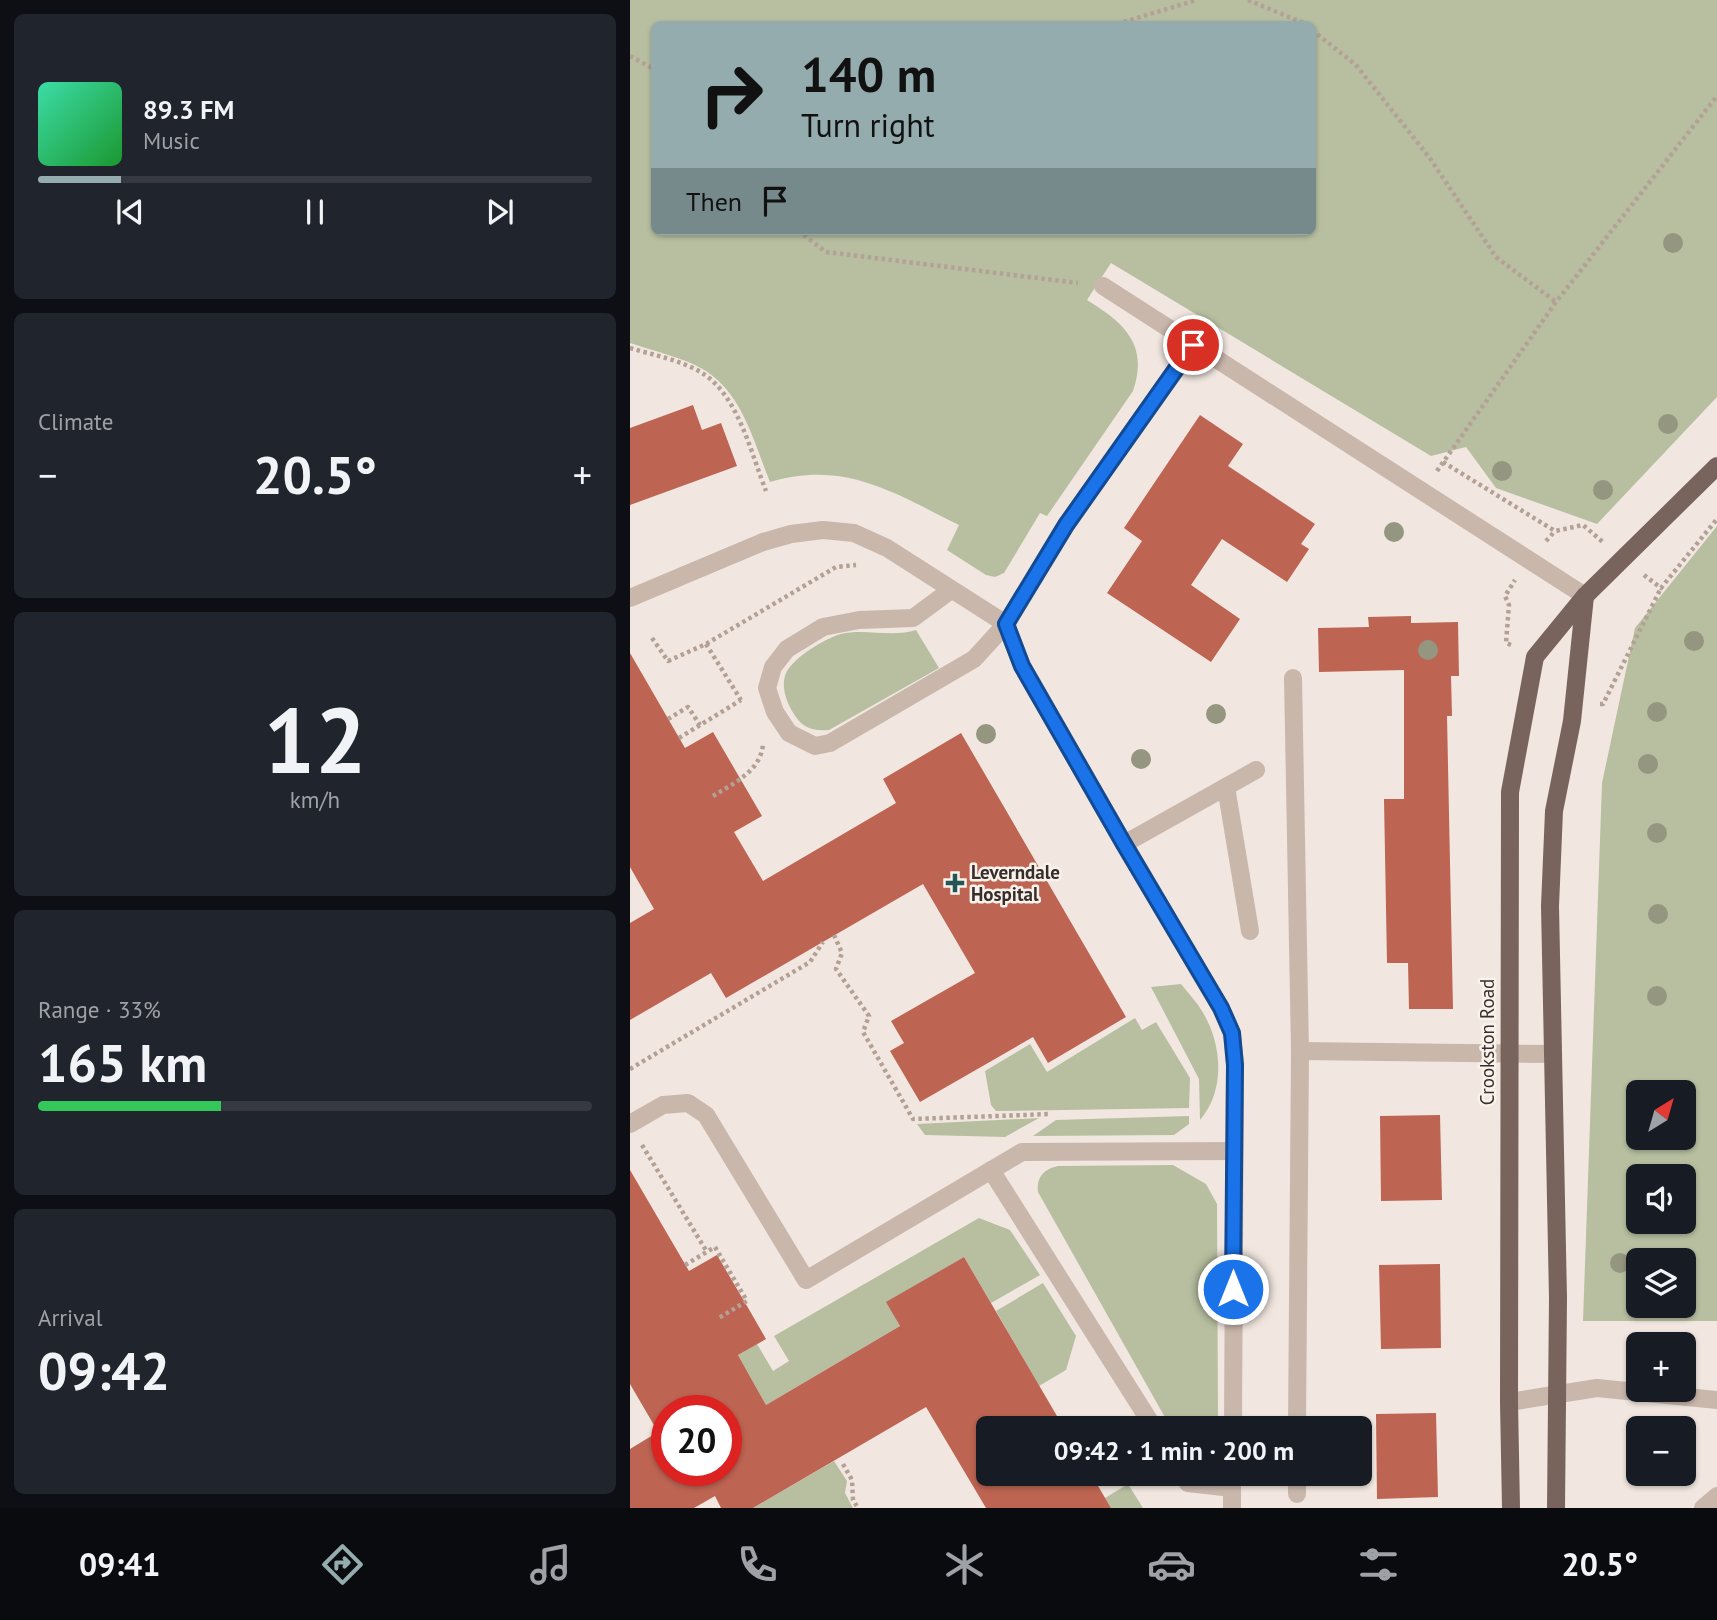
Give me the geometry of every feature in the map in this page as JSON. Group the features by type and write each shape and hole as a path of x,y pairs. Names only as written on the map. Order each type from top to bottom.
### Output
{"main road":[{"name":"Crookston Road","path":"1511,1508 1508,1052 1510,792 1535,657 1585,596 1712,470"},
{"path":"1556,1508 1558,1298 1550,906 1554,811 1572,721 1585,596"}],"street":[{"path":"1103,286 1585,596"},
{"path":"951,590 913,618 859,620 823,627 787,649 773,667 768,688 775,712 789,733 814,746 830,743 974,659 1006,624 1066,525 1193,345"},
{"path":"630,598 763,542 791,534 822,530 854,533 887,548 1006,624 1022,666 1221,1008 1232,1033 1235,1065 1233,1416"},
{"path":"1293,678 1300,1051 1297,1416"},
{"path":"1124,844 1256,770"},
{"path":"1226,787 1250,931"},
{"path":"1300,1051 1552,1054"},
{"path":"635,1132 663,1105 688,1103 706,1115 806,1280 1022,1152 1233,1151"},
{"path":"991,1170 1146,1416"},
{"path":"1509,1402 1597,1388 1717,1400"},
{"path":"1232,1508 1233,1486"},
{"path":"1297,1486 1297,1494"},
{"path":"1703,1508 1717,1496"}],"path":[{"path":"1172,0 1178,5"},
{"path":"1127,21 1197,0"},
{"path":"1248,0 1299,21"},
{"path":"1316,33 1356,65 1429,157 1496,257 1556,302"},
{"path":"630,56 651,67"},
{"path":"1422,492 1556,302 1717,96"},
{"path":"803,235 826,252 1103,286"},
{"path":"630,348 689,366 715,383 736,415 766,491"},
{"path":"1443,462 1555,531 1583,525 1661,588 1717,519"},
{"path":"652,638 668,661 706,644 836,567 857,565"},
{"path":"706,644 747,709"},
{"path":"679,738 741,700"},
{"path":"668,719 688,707 700,725"},
{"path":"713,796 751,771 762,757 764,737"},
{"path":"834,935 842,953 836,969 869,1016 863,1032 913,1119 1051,1114"},
{"path":"630,1069 810,962 823,942"},
{"path":"635,1132 707,1252"},
{"path":"685,1265 715,1247 747,1301 717,1319"},
{"path":"843,1464 852,1480 853,1500 858,1508"}],"green space":[{"path":"630,0 1717,0 1717,397 1597,524 1496,488 1466,447 1431,456 1111,263 1087,300 1112,317 1130,337 1138,360 1133,391 1047,516 1040,513 1004,573 995,577 986,575 947,550 959,525 890,492 846,477 822,475 797,476 770,482 746,421 729,393 706,371 669,355 630,343"},
{"path":"1717,526 1717,1321 1583,1321 1602,783 1635,628"},
{"path":"916,630 939,668 829,730 810,728 796,717 786,697 784,681 793,663 808,650 826,640 850,632 898,633"},
{"path":"1181,984 1195,1000 1209,1024 1217,1052 1214,1095 1200,1120 1199,1079 1151,987"},
{"path":"1135,1018 1142,1030 1156,1022 1190,1078 1189,1108 996,1111 991,1105 985,1071 1030,1044 1047,1072"},
{"path":"1189,1116 1189,1124 1174,1135 1033,1136 1056,1120"},
{"path":"1039,1118 1005,1137 925,1135 917,1124"},
{"path":"1173,1165 1206,1184 1217,1204 1218,1416 1164,1416 1038,1192 1038,1182 1042,1175 1058,1166"},
{"path":"979,1218 1010,1230 1040,1275 991,1303 964,1257 887,1302 900,1326 766,1405 738,1355 757,1344 773,1371 789,1361 774,1336"},
{"path":"1043,1283 1076,1336 1066,1370 1039,1386 996,1311"},
{"path":"834,1461 847,1481 845,1493 853,1508 753,1508"},
{"path":"1129,1486 1143,1508 1111,1508 1105,1498"}],"building":[{"path":"693,405 702,430 721,423 737,466 630,505 630,428"},
{"path":"1200,415 1243,444 1228,466 1315,524 1301,544 1309,549 1287,582 1222,539 1191,585 1240,619 1211,662 1107,593 1142,541 1124,528"},
{"path":"1411,616 1411,623 1458,622 1459,676 1451,676 1452,716 1447,716 1453,1009 1409,1009 1408,963 1387,963 1384,799 1404,799 1404,670 1319,672 1318,628 1369,627 1368,617"},
{"path":"630,653 685,748 713,732 762,816 734,832 763,881 896,803 883,779 961,733 1126,1017 1048,1063 1033,1037 920,1102 890,1051 904,1043 891,1021 975,973 923,884 726,998 711,973 630,1020 630,923 654,909 630,867"},
{"path":"1440,1115 1442,1200 1381,1201 1380,1116"},
{"path":"630,1170 689,1271 717,1255 747,1306 766,1339 738,1355 766,1405 900,1326 886,1302 964,1257 1057,1416 976,1416 976,1486 1098,1486 1111,1508 986,1508 926,1407 753,1508 721,1508 715,1496 694,1508 630,1508 630,1449 651,1436 651,1486 742,1486 742,1395 651,1395 651,1420 630,1384"},
{"path":"1440,1264 1441,1348 1381,1349 1379,1265"},
{"path":"1436,1413 1438,1497 1377,1499 1376,1414"}],"place":[{"name":"Leverndale Hospital","path":"955,883"}],"route":[{"path":"1193,345 1066,525 1006,624 1022,666 1221,1008 1232,1033 1235,1065 1233,1289"}]}
